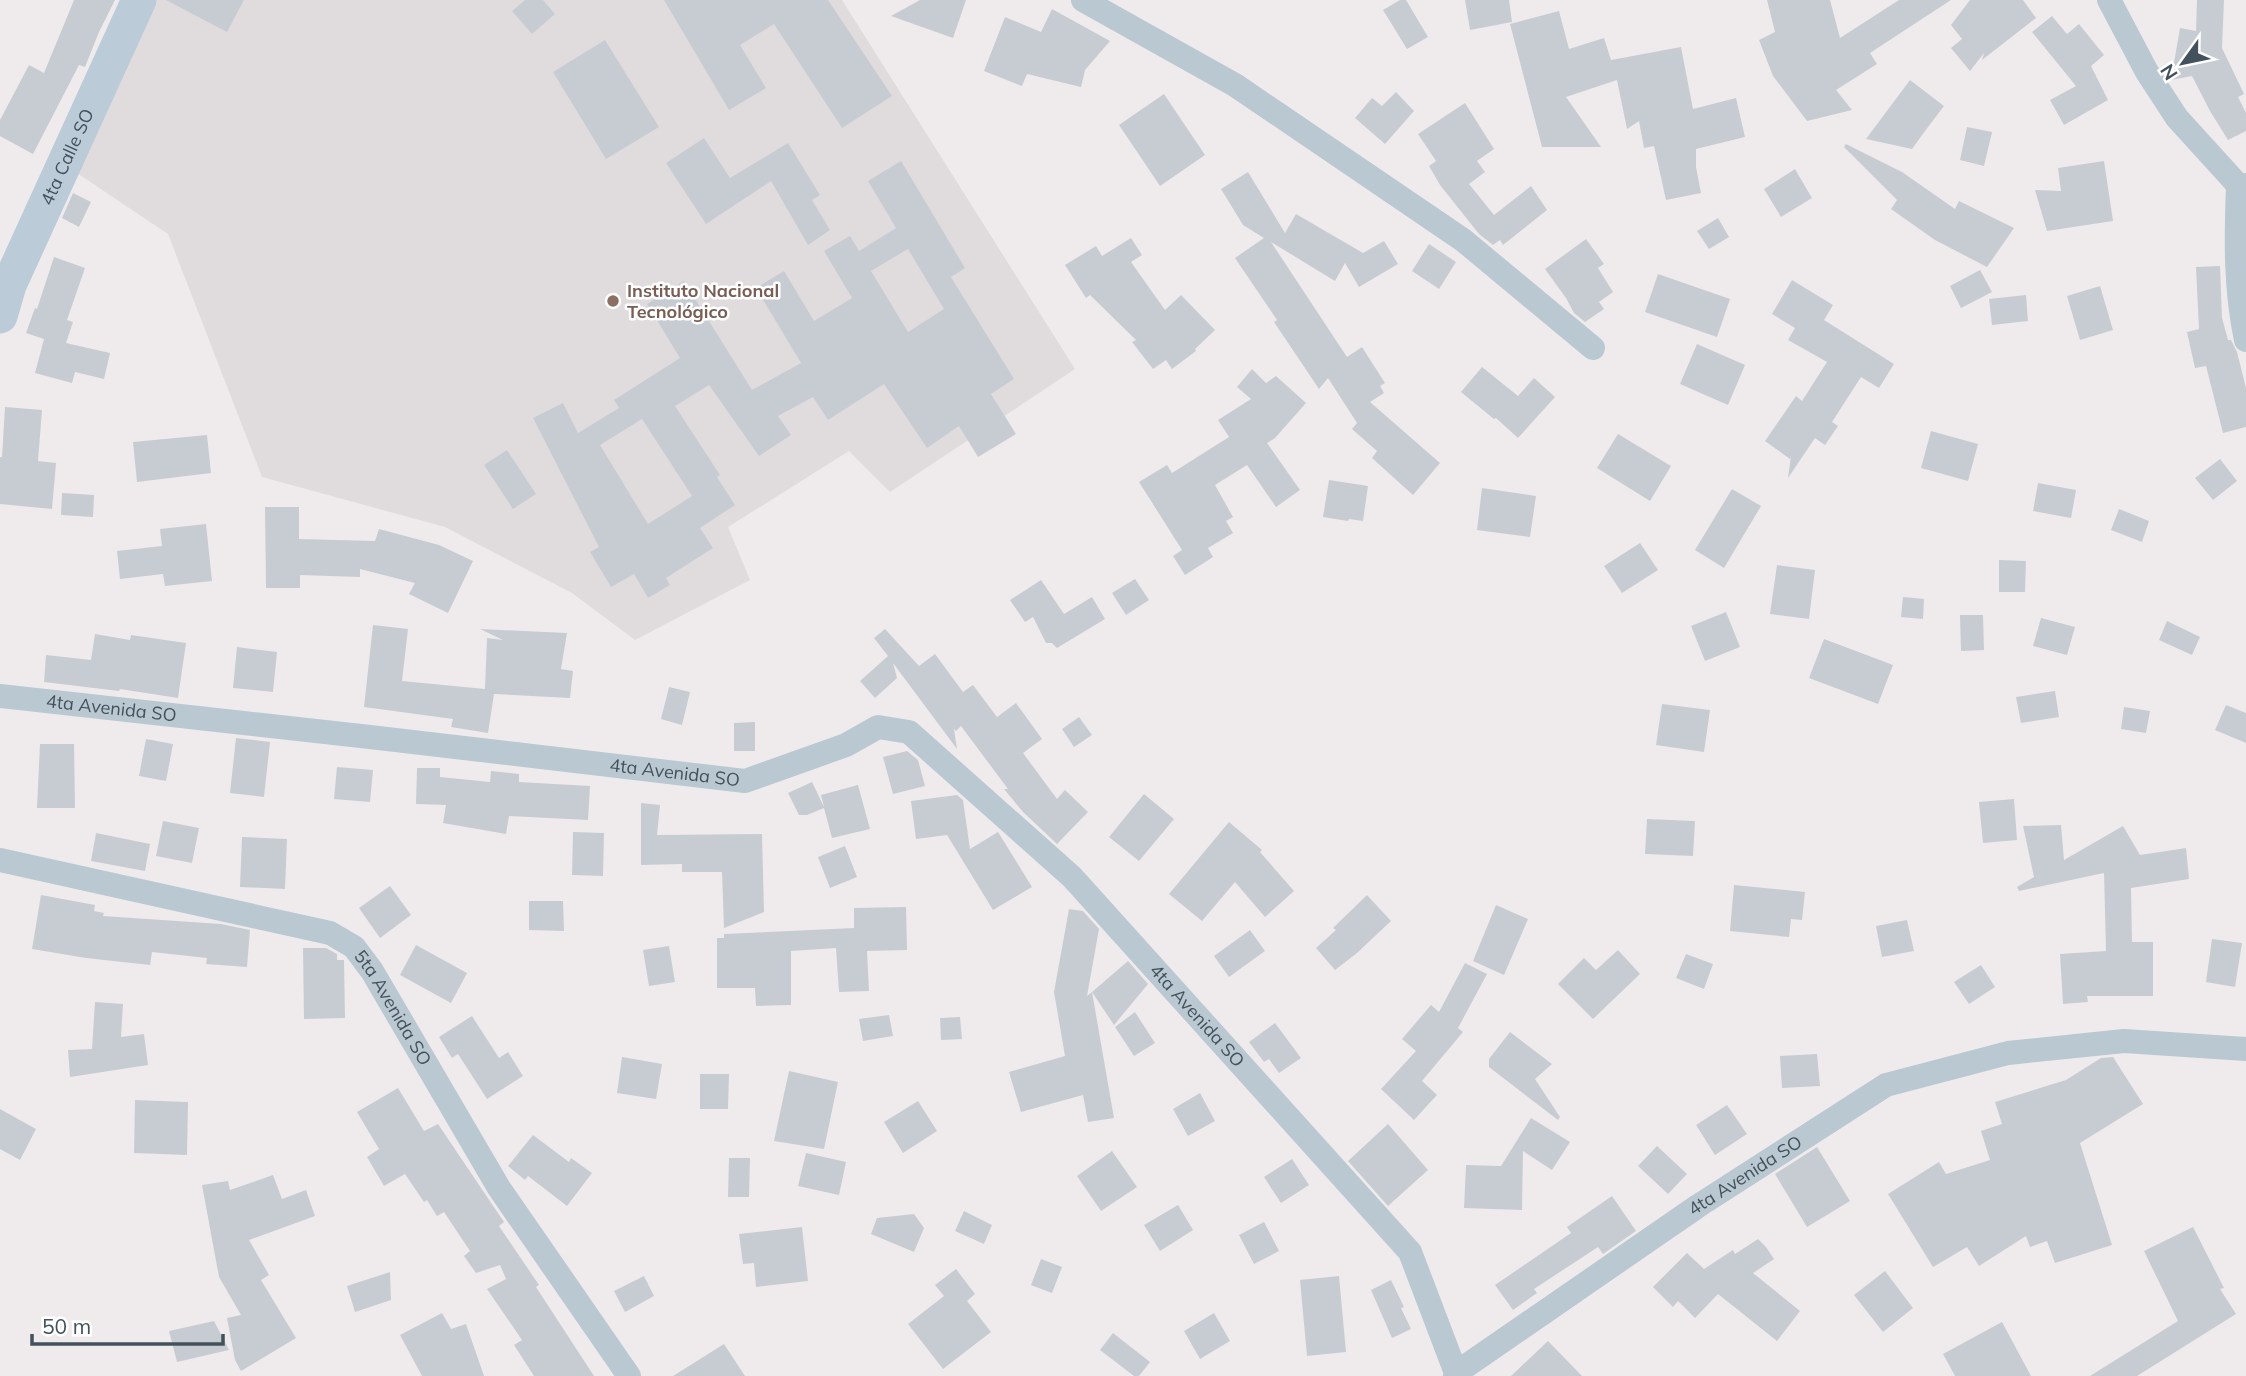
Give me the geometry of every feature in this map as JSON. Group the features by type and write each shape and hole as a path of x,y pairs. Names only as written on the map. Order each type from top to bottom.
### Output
{"street":[{"name":"4ta Calle SO","path":"0,316 9,285 139,0"},
{"path":"1083,0 1235,85 1452,232 1593,348"},
{"path":"2109,0 2147,72 2177,118 2242,185 2236,262 2239,309 2246,340"},
{"name":"4ta Avenida SO","path":"0,696 745,781 846,745 878,727 909,732 1072,877 1410,1252 1456,1374 1698,1206 1886,1085 2008,1053 2124,1041 2246,1049"},
{"name":"5ta Avenida SO","path":"0,860 330,933 354,947 372,971 499,1188 629,1376"}],"shaded area":[{"name":"Instituto Nacional Tecnológico","path":"149,0 842,0 1075,369 890,492 849,451 728,527 750,580 635,640 572,593 445,527 262,477 168,234 68,167"}],"building":[{"path":"74,0 115,0 85,67 79,65 33,154 0,136 0,120 29,65 44,73"},
{"path":"166,0 244,0 227,32"},
{"path":"525,0 543,0 555,14 532,34 512,11"},
{"path":"664,0 828,0 892,96 842,128 774,24 740,45 766,88 729,110"},
{"path":"920,0 966,0 953,38 891,16"},
{"path":"1400,0 1406,0 1428,37 1407,49 1383,10"},
{"path":"1465,0 1509,0 1512,22 1470,30"},
{"path":"1767,0 1830,0 1840,38 1899,0 1951,0 1870,53 1877,64 1836,90 1852,110 1807,121 1773,76 1759,40 1775,32"},
{"path":"1970,0 2023,0 2036,18 1982,60 1984,53 1970,71 1951,48 1962,39 1951,25"},
{"path":"2197,0 2224,0 2222,48 2244,94 2238,97 2246,113 2246,131 2228,140 2192,76 2171,80 2180,28 2196,31"},
{"path":"1052,9 1110,41 1085,70 1081,87 1027,74 1022,86 984,71 1005,17 1041,32"},
{"path":"1559,11 1569,49 1604,38 1611,60 1681,47 1693,109 1736,98 1745,137 1696,149 1701,193 1666,200 1654,146 1644,148 1639,121 1627,129 1617,80 1566,97 1601,147 1542,147 1510,24"},
{"path":"2052,16 2067,34 2079,24 2104,55 2091,66 2108,100 2064,125 2050,100 2076,86 2032,32"},
{"path":"605,40 659,127 606,159 553,72"},
{"path":"1910,80 1944,106 1912,149 1866,139"},
{"path":"1396,92 1414,111 1385,144 1355,118 1372,98 1382,106"},
{"path":"1164,94 1205,155 1160,186 1119,125"},
{"path":"1465,103 1494,149 1477,161 1485,172 1469,184 1494,215 1531,186 1547,210 1503,245 1500,240 1493,245 1479,234 1440,185 1429,166 1436,161 1418,134"},
{"path":"1967,127 1992,132 1984,166 1960,160"},
{"path":"704,138 730,178 788,143 820,195 812,200 830,230 808,245 771,181 706,224 666,163"},
{"path":"1846,144 1902,172 1955,209 1959,201 2014,228 1987,267 1935,240 1891,209 1897,200 1844,147"},
{"path":"901,161 965,268 951,277 1014,379 991,394 1016,434 978,457 959,426 927,448 884,384 828,420 813,397 778,416 791,435 759,456 709,385 675,406 720,475 717,477 735,505 700,528 713,548 666,578 670,585 648,598 634,574 611,587 590,552 599,547 533,418 563,403 578,433 619,408 614,400 680,358 647,304 684,281 752,390 801,363 756,288 784,271 814,321 852,298 824,251 850,236 859,251 896,228 868,181","holes":["908,249 944,309 908,332 871,271","642,419 692,496 648,524 600,445"]},
{"path":"2104,161 2113,221 2047,231 2035,190 2061,191 2058,168"},
{"path":"1795,169 1812,198 1781,217 1764,189"},
{"path":"1248,172 1285,233 1296,214 1363,253 1384,241 1398,264 1359,287 1345,263 1335,281 1271,242 1347,357 1362,347 1385,383 1380,386 1384,393 1370,402 1440,463 1413,495 1372,458 1377,451 1352,429 1357,423 1328,378 1319,389 1235,258 1264,238 1243,225 1221,189"},
{"path":"73,193 91,202 79,227 62,218"},
{"path":"1718,218 1729,237 1709,249 1697,231"},
{"path":"1131,238 1142,255 1131,262 1165,310 1181,295 1215,330 1196,351 1172,369 1166,360 1153,369 1132,342 1136,340 1090,295 1086,298 1065,265 1096,246 1102,256"},
{"path":"1586,239 1604,264 1598,268 1613,292 1599,302 1604,309 1585,322 1574,313 1545,269"},
{"path":"1429,244 1456,262 1439,289 1412,271"},
{"path":"54,257 85,268 67,320 73,322 66,343 110,353 104,379 75,372 72,383 35,373 44,339 26,333"},
{"path":"2220,266 2222,318 2228,340 2231,340 2237,352 2246,388 2246,427 2223,433 2206,366 2195,368 2187,332 2199,329 2196,267"},
{"path":"1980,270 1992,292 1961,308 1950,286"},
{"path":"1658,274 1730,299 1717,337 1645,312"},
{"path":"1792,280 1833,305 1824,320 1894,364 1879,388 1861,377 1832,422 1838,426 1825,445 1815,438 1788,478 1791,456 1790,459 1765,441 1796,396 1802,401 1827,362 1788,340 1795,328 1772,314"},
{"path":"2100,286 2113,330 2080,340 2067,296"},
{"path":"2026,295 2028,321 1992,325 1989,299"},
{"path":"1697,344 1745,365 1728,405 1680,384"},
{"path":"1482,367 1518,396 1534,378 1555,397 1518,438 1461,392"},
{"path":"1252,369 1266,383 1276,376 1306,403 1275,438 1267,443 1300,490 1276,507 1247,465 1215,485 1233,517 1226,521 1233,533 1208,548 1213,557 1185,575 1173,556 1182,550 1139,482 1167,465 1172,473 1229,437 1218,420 1251,399 1237,387"},
{"path":"5,407 42,410 38,461 56,463 52,509 0,504 0,457"},
{"path":"1931,431 1978,444 1968,481 1921,468"},
{"path":"1618,434 1671,466 1650,501 1597,468"},
{"path":"207,435 211,473 137,482 133,442"},
{"path":"507,450 536,494 513,509 484,465"},
{"path":"2220,459 2237,481 2213,500 2195,478"},
{"path":"1329,480 1368,486 1363,521 1323,517"},
{"path":"2038,483 2076,490 2071,518 2033,511"},
{"path":"1482,488 1536,496 1530,537 1477,530"},
{"path":"1732,489 1761,506 1724,568 1695,550"},
{"path":"62,493 94,495 93,517 61,515"},
{"path":"265,507 299,507 299,539 375,541 379,529 439,545 473,561 448,613 409,594 415,583 360,569 360,577 300,575 300,588 266,588"},
{"path":"2119,509 2149,521 2142,542 2111,530"},
{"path":"206,524 212,581 165,586 163,574 120,579 117,551 162,546 160,529"},
{"path":"1640,543 1658,570 1622,593 1604,566"},
{"path":"1999,560 2026,561 2025,592 1999,592"},
{"path":"1777,565 1815,570 1809,619 1770,614"},
{"path":"1135,579 1149,600 1126,615 1112,593"},
{"path":"1041,580 1064,614 1092,597 1105,619 1057,648 1052,643 1046,643 1033,617 1025,622 1010,600"},
{"path":"1903,597 1924,599 1923,619 1901,617"},
{"path":"1726,612 1740,647 1705,661 1691,626"},
{"path":"1960,615 1983,615 1984,650 1961,651"},
{"path":"2041,618 2075,627 2067,655 2033,646"},
{"path":"2167,621 2200,637 2192,655 2159,640"},
{"path":"373,625 408,629 402,681 485,689 487,638 503,640 480,629 567,633 561,669 573,671 570,698 494,694 488,733 451,727 453,719 364,707"},
{"path":"885,629 919,666 935,654 963,692 973,685 997,717 1016,703 1042,739 1023,753 1057,799 1065,790 1088,812 1057,844 1023,812 1004,789 1008,789 961,726 956,731 954,729 957,749 893,663 897,678 875,698 860,681 888,656 874,638"},
{"path":"95,634 130,640 131,635 186,643 178,698 44,682 46,655 91,660"},
{"path":"1824,639 1893,665 1878,704 1809,678"},
{"path":"237,647 277,652 273,692 233,688"},
{"path":"669,687 690,692 682,725 661,719"},
{"path":"2055,691 2059,717 2021,723 2016,697"},
{"path":"1662,704 1710,710 1704,752 1656,745"},
{"path":"2226,705 2246,713 2246,743 2215,730"},
{"path":"2124,707 2150,711 2146,733 2121,729"},
{"path":"1079,717 1092,735 1074,747 1062,729"},
{"path":"755,722 755,751 734,751 734,723"},
{"path":"236,738 270,742 264,797 230,793"},
{"path":"146,739 173,744 166,781 139,776"},
{"path":"40,744 74,744 75,808 37,808"},
{"path":"907,751 918,760 925,786 893,794 883,757"},
{"path":"337,767 373,770 370,802 334,799"},
{"path":"417,768 440,768 440,777 490,782 491,771 519,774 519,782 590,786 588,820 509,816 506,834 443,823 446,805 416,804"},
{"path":"812,782 824,807 821,795 858,785 870,829 832,838 824,808 807,815 799,815 788,793"},
{"path":"1144,794 1174,819 1139,861 1109,837"},
{"path":"957,795 963,800 970,849 998,832 1032,887 993,910 947,835 916,839 911,801"},
{"path":"2014,799 2017,840 1983,843 1979,802"},
{"path":"641,803 660,805 657,835 762,834 764,912 724,928 722,872 682,872 682,864 641,865"},
{"path":"1647,819 1695,821 1693,856 1645,854"},
{"path":"163,821 199,828 192,863 156,856"},
{"path":"1229,822 1262,850 1260,852 1294,891 1265,917 1235,882 1202,921 1169,894"},
{"path":"2061,825 2064,860 2123,826 2140,855 2186,848 2189,879 2131,888 2132,942 2153,942 2153,996 2087,996 2088,1002 2063,1004 2060,954 2106,951 2104,873 2019,891 2017,887 2034,877 2023,826"},
{"path":"573,832 604,833 603,876 572,875"},
{"path":"96,833 150,844 145,871 91,861"},
{"path":"242,837 287,839 285,889 240,887"},
{"path":"845,846 857,877 830,888 818,857"},
{"path":"1734,885 1805,892 1802,920 1791,919 1789,937 1730,931"},
{"path":"390,886 411,915 380,938 359,908"},
{"path":"41,895 95,905 94,911 104,913 103,916 221,924 250,930 247,967 206,964 207,958 152,952 150,965 32,949"},
{"path":"1367,895 1391,921 1335,970 1316,948"},
{"path":"529,901 563,901 564,931 529,930"},
{"path":"1496,905 1528,919 1504,975 1473,961"},
{"path":"906,907 907,950 867,951 869,991 839,992 836,948 791,951 791,1005 756,1006 755,988 717,988 717,938 724,938 724,934 854,928 854,908"},
{"path":"1069,909 1083,911 1099,929 1087,996 1092,992 1114,1118 1088,1122 1083,1095 1021,1112 1009,1072 1065,1056 1054,992"},
{"path":"1907,920 1914,951 1882,957 1876,926"},
{"path":"1250,930 1265,951 1229,977 1214,956"},
{"path":"2212,939 2242,943 2235,987 2206,982"},
{"path":"416,945 467,973 451,1003 400,975"},
{"path":"669,946 675,982 649,986 643,950"},
{"path":"303,948 326,948 337,954 337,960 344,960 345,1018 304,1019"},
{"path":"1618,950 1640,974 1593,1019 1558,984 1584,958 1596,970"},
{"path":"1686,954 1713,964 1704,989 1676,978"},
{"path":"1128,961 1148,984 1114,1025 1092,992"},
{"path":"1465,963 1487,974 1458,1028 1463,1032 1422,1081 1437,1095 1414,1120 1381,1089 1416,1051 1402,1039 1431,1005 1439,1012"},
{"path":"1981,965 1995,987 1969,1004 1954,982"},
{"path":"95,1002 123,1004 121,1037 144,1034 148,1065 70,1077 68,1050 92,1049"},
{"path":"1135,1012 1155,1043 1134,1056 1115,1027"},
{"path":"889,1015 893,1036 863,1041 859,1019"},
{"path":"472,1016 499,1058 508,1052 523,1076 487,1099 458,1054 452,1058 439,1037"},
{"path":"960,1017 962,1039 941,1040 940,1018"},
{"path":"1275,1023 1301,1058 1279,1073 1269,1059 1264,1062 1249,1042"},
{"path":"1510,1032 1552,1064 1535,1079 1560,1117 1558,1120 1489,1067 1489,1059"},
{"path":"1817,1054 1820,1086 1782,1088 1780,1056"},
{"path":"622,1057 662,1064 656,1099 617,1093"},
{"path":"2113,1057 2143,1104 2080,1143 2112,1245 2055,1263 2047,1241 2030,1247 2026,1236 1979,1266 1967,1247 1933,1267 1888,1194 1939,1162 1946,1174 1990,1160 1981,1131 2002,1124 1995,1102 2066,1080 2101,1058"},
{"path":"789,1071 838,1082 824,1149 774,1141"},
{"path":"700,1074 729,1074 728,1109 700,1109"},
{"path":"398,1088 424,1131 438,1124 504,1222 499,1226 539,1285 536,1287 594,1376 534,1376 514,1345 522,1340 487,1289 506,1279 500,1265 476,1273 464,1256 470,1251 444,1212 437,1216 405,1174 384,1186 367,1157 379,1149 357,1112"},
{"path":"1200,1093 1215,1121 1188,1136 1173,1109"},
{"path":"135,1100 188,1102 187,1155 134,1153"},
{"path":"918,1101 937,1131 903,1153 884,1122"},
{"path":"1727,1105 1747,1134 1715,1155 1696,1125"},
{"path":"0,1109 36,1129 20,1160 0,1149"},
{"path":"1531,1118 1570,1142 1552,1170 1523,1151 1522,1210 1464,1208 1466,1165 1501,1166"},
{"path":"1388,1124 1428,1170 1388,1206 1348,1161"},
{"path":"533,1135 569,1162 571,1158 592,1173 567,1206 528,1176 525,1180 508,1166"},
{"path":"1657,1146 1687,1174 1668,1194 1638,1166"},
{"path":"1817,1147 1850,1201 1807,1227 1775,1174"},
{"path":"1112,1151 1137,1187 1101,1211 1077,1176"},
{"path":"806,1153 846,1162 839,1195 798,1186"},
{"path":"729,1158 750,1158 749,1197 728,1197"},
{"path":"1292,1159 1309,1185 1281,1203 1264,1177"},
{"path":"273,1175 282,1199 306,1190 315,1216 249,1240 269,1275 261,1280 296,1338 241,1371 235,1360 227,1318 241,1315 219,1277 202,1185 228,1181 230,1190"},
{"path":"1612,1196 1636,1231 1603,1254 1598,1247 1534,1289 1537,1293 1513,1310 1495,1285 1571,1233 1567,1227"},
{"path":"1178,1205 1193,1230 1160,1251 1144,1225"},
{"path":"964,1211 992,1225 984,1244 955,1231"},
{"path":"914,1214 924,1228 914,1252 871,1234 877,1218"},
{"path":"1264,1222 1279,1251 1254,1264 1239,1235"},
{"path":"802,1227 808,1281 756,1287 754,1263 743,1264 739,1234"},
{"path":"2193,1227 2224,1288 2220,1289 2236,1314 2137,1376 2090,1376 2178,1321 2144,1251"},
{"path":"1758,1239 1774,1259 1753,1273 1800,1311 1777,1341 1718,1294 1695,1318 1678,1301 1673,1307 1653,1287 1687,1253 1704,1269 1733,1250 1735,1254"},
{"path":"1041,1259 1062,1267 1052,1293 1031,1285"},
{"path":"956,1269 975,1294 967,1301 991,1332 943,1369 908,1324 944,1296 935,1285"},
{"path":"1885,1271 1913,1308 1883,1332 1854,1295"},
{"path":"390,1272 391,1300 355,1312 347,1286"},
{"path":"644,1276 654,1296 625,1312 614,1291"},
{"path":"1339,1276 1346,1352 1307,1356 1300,1280"},
{"path":"1391,1280 1411,1329 1392,1338 1371,1290"},
{"path":"442,1313 451,1329 466,1324 484,1376 422,1376 400,1335"},
{"path":"1214,1313 1230,1341 1200,1359 1184,1331"},
{"path":"214,1321 229,1350 177,1362 169,1331"},
{"path":"2002,1322 2031,1376 1955,1376 1943,1354"},
{"path":"1113,1333 1150,1362 1139,1376 1134,1376 1100,1350"},
{"path":"1548,1341 1582,1376 1511,1376"},
{"path":"724,1344 745,1376 673,1376"}],"place":[{"name":"Instituto Nacional Tecnológico","path":"613,301"}]}
